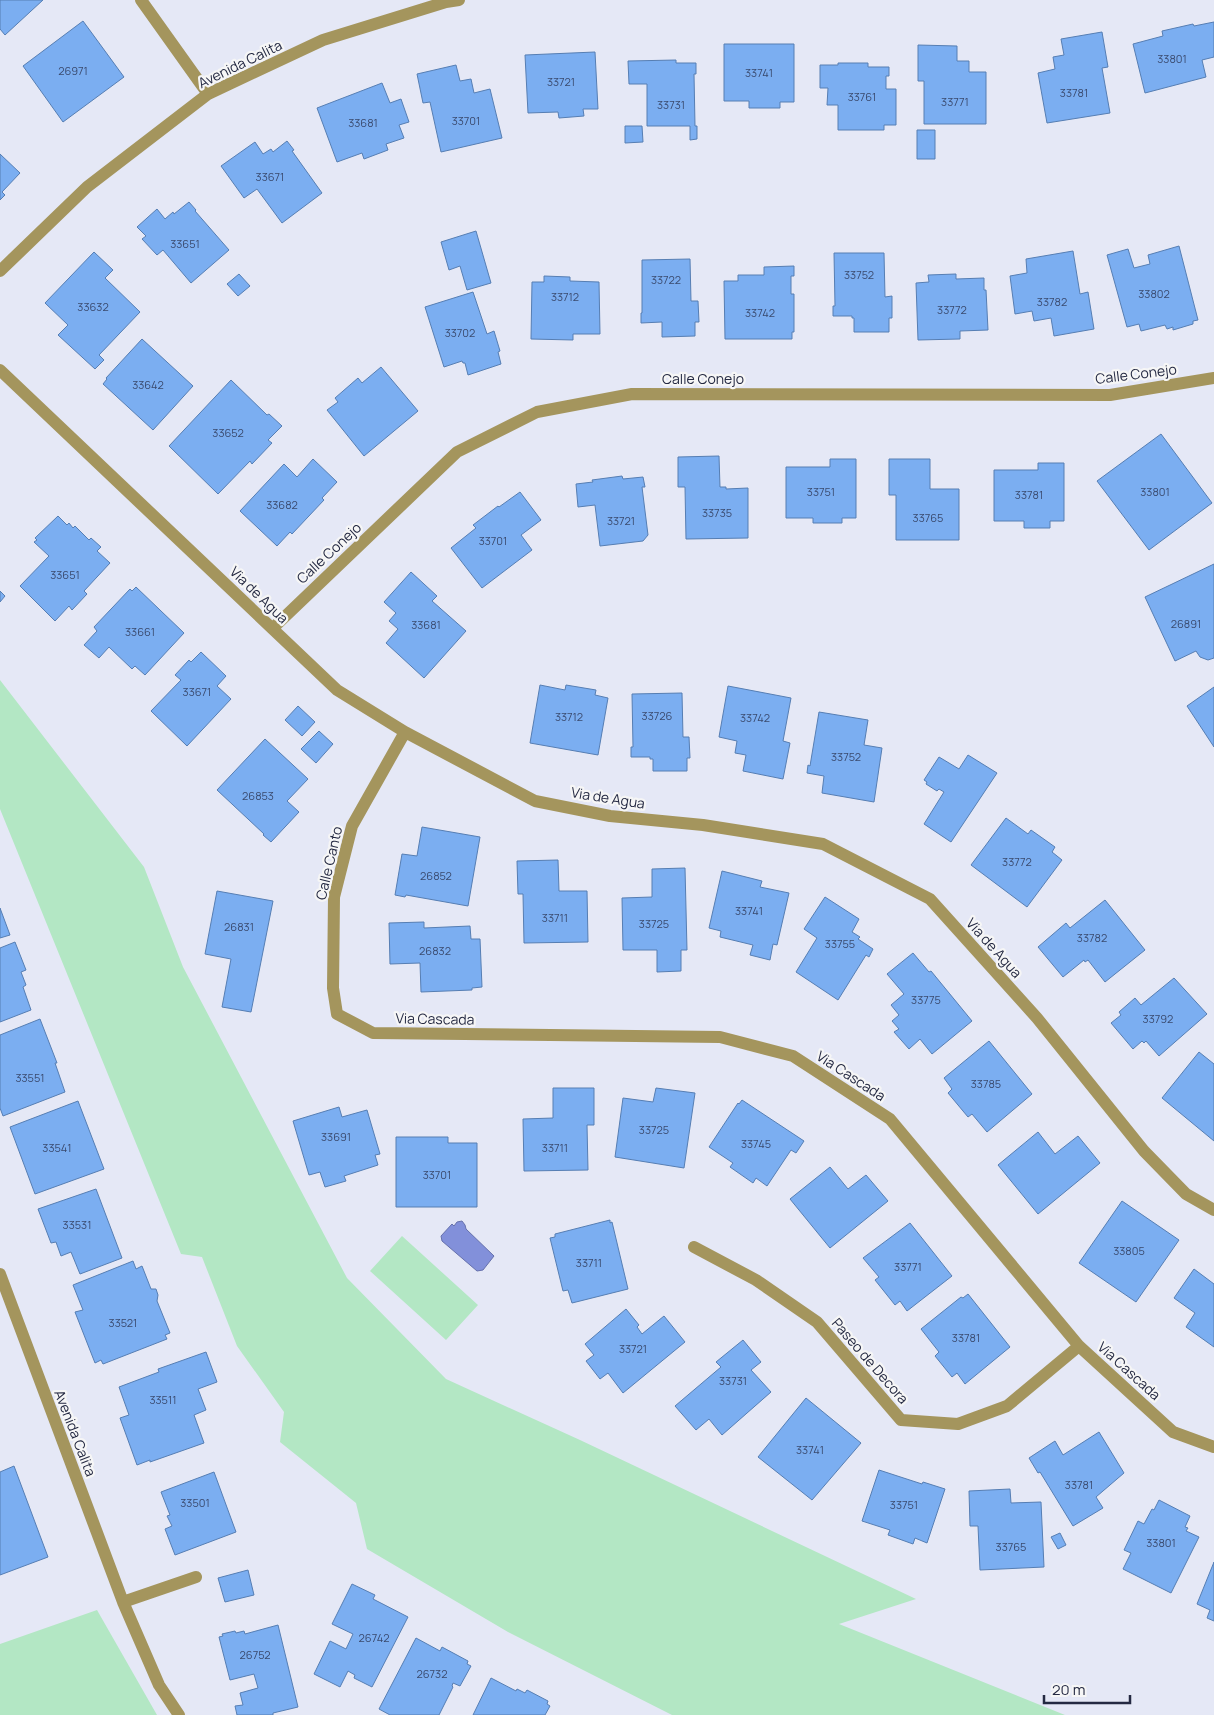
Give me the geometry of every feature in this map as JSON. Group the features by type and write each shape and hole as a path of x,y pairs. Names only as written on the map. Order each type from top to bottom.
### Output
{"street":[{"path":"141,0 208,94"},
{"name":"Avenida Calita","path":"0,271 87,186 208,94 323,40 446,2 459,0"},
{"name":"Via de Agua","path":"0,370 337,690 405,732 535,801 610,816 703,825 823,844 930,899 1036,1018 1144,1151 1186,1194 1214,1210"},
{"name":"Calle Conejo","path":"272,628 457,452 537,412 632,394 1110,395 1214,378"},
{"name":"Calle Canto","path":"337,1014 333,988 334,897 352,826 405,732"},
{"name":"Via Cascada","path":"337,1014 373,1033 720,1037 793,1056 890,1119 1079,1346 1174,1432 1214,1447"},
{"name":"Paseo de Decora","path":"694,1247 756,1280 817,1322 901,1420 958,1424 1007,1406 1079,1346"},
{"name":"Avenida Calita","path":"0,1274 123,1602 159,1684 179,1715"},
{"path":"123,1602 196,1577"}],"green space":[{"path":"0,680 144,867 183,967 347,1278 446,1379 580,1440 916,1599 839,1624 1065,1715 672,1715 508,1632 367,1549 356,1503 280,1442 284,1412 237,1346 202,1257 181,1254 0,809"},
{"path":"402,1236 478,1305 446,1340 370,1271"},
{"path":"97,1610 157,1715 0,1715 0,1644"}],"water":[{"path":"462,1221 466,1229 494,1256 483,1270 477,1271 442,1241 441,1236 452,1224 454,1226 457,1222"}],"building":[{"path":"0,0 43,0 5,35 0,29"},
{"path":"83,21 124,77 63,122 23,66"},
{"path":"1214,22 1214,57 1202,60 1206,77 1145,93 1133,44 1163,36 1162,31 1193,24 1194,26"},
{"path":"1102,32 1108,67 1102,68 1110,113 1047,123 1038,73 1055,69 1053,57 1064,55 1061,39"},
{"path":"724,44 794,44 794,102 780,102 780,108 749,108 749,101 724,101"},
{"path":"918,45 957,46 957,61 969,61 969,72 986,72 986,124 924,124 924,81 918,81"},
{"path":"595,52 598,109 583,109 584,116 559,118 558,112 528,113 525,55"},
{"path":"676,60 676,63 696,63 696,74 694,74 697,139 690,140 690,126 647,126 647,84 629,84 628,61"},
{"path":"838,63 868,63 868,67 889,67 889,76 886,76 886,89 896,89 896,125 884,125 884,130 838,130 838,105 827,105 828,88 820,88 820,65 838,65"},
{"path":"456,65 460,81 471,79 474,93 490,89 502,138 441,152 430,102 423,103 417,74"},
{"path":"382,83 390,103 401,99 409,122 399,125 404,138 386,144 388,150 364,159 362,153 337,162 317,108"},
{"path":"625,126 642,126 643,142 625,143"},
{"path":"917,130 935,130 935,159 917,159"},
{"path":"287,141 322,193 282,223 257,189 244,198 221,166 255,142 263,154 271,149 273,152"},
{"path":"0,154 20,173 2,192 5,195 0,200"},
{"path":"189,202 229,250 191,283 163,250 157,255 142,239 146,236 137,227 157,209 165,219"},
{"path":"476,231 491,283 467,290 460,266 449,270 441,242"},
{"path":"1179,246 1198,320 1193,321 1193,324 1173,330 1173,327 1167,329 1165,325 1141,331 1139,324 1127,327 1107,255 1128,249 1134,268 1150,264 1148,255"},
{"path":"1073,251 1080,294 1088,292 1094,329 1054,336 1051,318 1034,321 1032,311 1015,314 1010,276 1027,273 1026,259"},
{"path":"94,252 113,270 105,278 140,312 99,355 104,360 95,369 58,335 68,325 45,303"},
{"path":"834,253 884,253 885,297 892,296 892,318 889,318 889,332 854,332 854,318 852,316 833,316 833,306 835,306"},
{"path":"690,259 691,301 698,301 699,322 695,322 695,336 662,337 662,322 641,323 642,260"},
{"path":"794,266 794,276 791,276 791,294 794,294 794,332 792,332 792,339 725,339 724,281 738,281 738,275 764,275 764,267"},
{"path":"239,274 250,286 238,296 227,284"},
{"path":"956,274 956,279 984,278 988,330 960,331 960,339 918,340 916,283 929,282 928,275"},
{"path":"544,276 570,277 570,281 599,282 600,334 573,334 573,340 531,339 532,282 544,282"},
{"path":"473,292 487,334 494,331 500,351 498,352 501,364 468,375 465,363 462,361 444,367 425,307"},
{"path":"142,339 193,386 153,430 103,384 106,378"},
{"path":"381,367 418,411 364,456 327,410 338,402 335,398 358,378 362,383"},
{"path":"231,380 267,415 269,414 282,426 268,440 272,443 252,464 250,461 218,494 169,446"},
{"path":"1161,434 1212,503 1149,550 1097,481"},
{"path":"719,456 720,487 726,487 726,489 748,488 748,538 686,539 685,487 678,487 678,457"},
{"path":"313,459 337,482 322,498 324,500 292,534 290,532 277,546 240,511 284,464 297,477"},
{"path":"830,459 856,459 856,518 842,518 842,523 813,523 813,518 786,518 786,467 830,467"},
{"path":"889,459 930,459 930,489 959,489 959,540 896,540 896,495 889,495"},
{"path":"1038,463 1064,463 1064,521 1050,521 1050,528 1024,528 1024,521 994,521 994,470 1038,470"},
{"path":"622,476 623,479 643,477 645,487 642,487 648,535 643,541 600,546 595,505 578,507 576,484"},
{"path":"520,492 541,520 521,535 532,550 482,588 451,548 476,528 473,525"},
{"path":"58,516 67,525 69,523 73,528 75,526 89,540 91,538 101,547 97,551 110,563 84,591 87,594 72,610 69,606 55,621 20,586 49,556 34,542 37,540 35,538"},
{"path":"1214,564 1214,658 1208,660 1200,657 1196,651 1175,661 1145,597"},
{"path":"411,572 437,596 432,601 466,631 424,678 386,643 398,629 389,621 396,613 384,602"},
{"path":"136,587 184,633 145,675 135,666 132,669 109,647 99,658 84,645 97,631 94,627 130,589 132,591"},
{"path":"0,591 5,596 0,602"},
{"path":"201,652 226,676 217,686 231,699 187,746 151,711 181,680 175,675 189,660 191,662"},
{"path":"540,685 565,690 566,685 596,690 595,695 608,698 598,755 530,743"},
{"path":"728,686 791,698 783,741 790,743 783,779 743,771 746,755 735,753 737,741 719,737"},
{"path":"1214,687 1214,747 1187,706"},
{"path":"682,693 683,737 689,737 690,758 687,758 687,771 653,771 653,759 650,759 650,757 631,757 631,747 633,747 632,694"},
{"path":"298,706 315,722 302,736 285,720"},
{"path":"819,712 868,720 864,745 882,748 874,802 822,793 824,776 807,773 808,765 810,766"},
{"path":"319,731 333,744 316,763 301,749"},
{"path":"265,739 308,779 287,801 299,812 271,842 217,790"},
{"path":"968,755 997,773 951,842 924,824 944,792 939,789 937,791 926,784 927,782 924,780 939,757 959,769"},
{"path":"1006,818 1028,834 1031,830 1055,847 1052,852 1062,860 1027,907 971,865"},
{"path":"422,827 480,837 468,906 406,895 405,897 395,895 402,854 417,856"},
{"path":"558,860 559,891 587,891 588,942 524,943 523,894 518,894 517,861"},
{"path":"685,868 687,950 681,950 681,971 657,972 657,950 623,950 622,898 652,897 652,869"},
{"path":"722,871 762,881 760,887 789,893 777,945 773,944 770,960 750,955 753,945 720,937 721,931 709,928"},
{"path":"217,891 273,901 251,1012 222,1007 231,959 205,954"},
{"path":"825,897 859,919 852,932 860,937 858,939 873,949 869,957 866,955 838,1000 796,972 817,938 804,929"},
{"path":"1105,900 1145,950 1105,982 1088,960 1085,962 1084,960 1063,977 1038,947 1066,923 1070,928"},
{"path":"0,908 10,935 0,938"},
{"path":"424,922 424,928 470,926 471,939 480,939 482,987 472,988 472,990 421,992 420,963 390,964 389,923"},
{"path":"15,942 26,970 21,972 26,985 23,987 31,1010 0,1022 0,948"},
{"path":"913,953 929,972 931,971 972,1021 932,1054 920,1039 909,1049 894,1032 899,1029 892,1021 899,1015 891,1005 904,994 887,974"},
{"path":"1174,978 1207,1014 1159,1056 1146,1041 1144,1043 1142,1041 1133,1049 1111,1023 1121,1015 1119,1012 1135,998 1141,1005"},
{"path":"40,1019 57,1063 55,1063 65,1092 3,1116 0,1108 0,1035"},
{"path":"989,1041 1032,1094 987,1132 972,1114 968,1117 948,1093 952,1089 944,1078"},
{"path":"1199,1052 1214,1064 1214,1141 1162,1098"},
{"path":"553,1088 594,1088 594,1125 587,1125 588,1170 524,1171 523,1119 553,1118"},
{"path":"656,1088 695,1093 684,1168 615,1157 623,1098 653,1102"},
{"path":"742,1100 804,1141 796,1153 791,1150 767,1186 756,1178 753,1183 730,1167 733,1163 709,1147 738,1103"},
{"path":"78,1101 104,1169 35,1194 10,1127"},
{"path":"339,1107 342,1117 367,1110 380,1154 375,1155 378,1165 344,1176 346,1181 325,1187 320,1172 309,1175 293,1121"},
{"path":"1038,1132 1055,1154 1078,1136 1100,1163 1038,1214 998,1165"},
{"path":"396,1137 448,1137 448,1143 477,1143 477,1207 396,1207"},
{"path":"830,1167 848,1189 866,1175 888,1201 830,1248 790,1199"},
{"path":"96,1189 122,1258 80,1274 71,1252 61,1256 56,1242 51,1243 38,1209"},
{"path":"1122,1201 1179,1240 1136,1302 1079,1263"},
{"path":"610,1220 628,1289 572,1303 568,1290 563,1291 550,1238 555,1237 555,1234"},
{"path":"910,1223 952,1276 907,1311 900,1301 895,1305 875,1280 879,1277 863,1258"},
{"path":"133,1261 136,1269 142,1266 151,1289 156,1289 157,1301 170,1333 165,1335 167,1339 103,1364 101,1360 95,1363 75,1312 83,1310 73,1285"},
{"path":"1194,1269 1214,1284 1214,1347 1186,1327 1195,1313 1174,1298"},
{"path":"968,1294 1010,1347 965,1384 957,1373 952,1377 935,1356 939,1352 921,1329 961,1297 963,1298"},
{"path":"626,1309 639,1325 637,1327 642,1334 664,1316 685,1342 623,1393 608,1373 600,1379 586,1361 594,1355 585,1344"},
{"path":"743,1340 761,1362 751,1370 771,1392 722,1435 709,1419 696,1430 675,1406 721,1367 716,1362"},
{"path":"206,1352 217,1382 198,1389 206,1410 194,1415 204,1443 137,1465 120,1418 129,1415 119,1387 159,1372 158,1369"},
{"path":"806,1398 861,1443 812,1500 758,1457"},
{"path":"1099,1432 1124,1473 1096,1497 1103,1508 1073,1526 1040,1472 1038,1473 1029,1458 1055,1441 1063,1455"},
{"path":"14,1466 48,1557 0,1575 0,1472"},
{"path":"879,1470 922,1484 923,1482 945,1489 927,1543 915,1538 913,1544 888,1535 890,1530 862,1521"},
{"path":"214,1472 236,1532 175,1555 165,1529 172,1526 167,1516 170,1515 161,1492"},
{"path":"1010,1489 1011,1503 1041,1502 1044,1567 980,1570 978,1526 970,1526 969,1491"},
{"path":"1159,1500 1190,1516 1185,1527 1188,1528 1186,1531 1199,1537 1171,1593 1123,1569 1131,1553 1124,1550 1138,1521 1144,1524"},
{"path":"1060,1533 1066,1545 1058,1549 1051,1537"},
{"path":"1214,1562 1214,1621 1207,1618 1210,1610 1197,1604"},
{"path":"248,1570 254,1595 225,1602 218,1578"},
{"path":"352,1584 375,1595 373,1599 408,1617 372,1687 354,1678 355,1675 348,1671 340,1687 314,1674 330,1641 346,1649 353,1634 332,1624"},
{"path":"278,1625 298,1707 273,1713 273,1715 237,1715 235,1706 243,1705 240,1693 258,1688 254,1674 230,1680 219,1637 223,1636 222,1634 235,1631 236,1633 244,1631 245,1634"},
{"path":"416,1638 440,1651 442,1647 468,1661 467,1664 471,1666 460,1686 453,1683 453,1687 439,1715 390,1715 379,1709"},
{"path":"491,1678 516,1691 517,1689 525,1693 527,1690 548,1701 547,1704 550,1706 545,1715 473,1715"}]}
